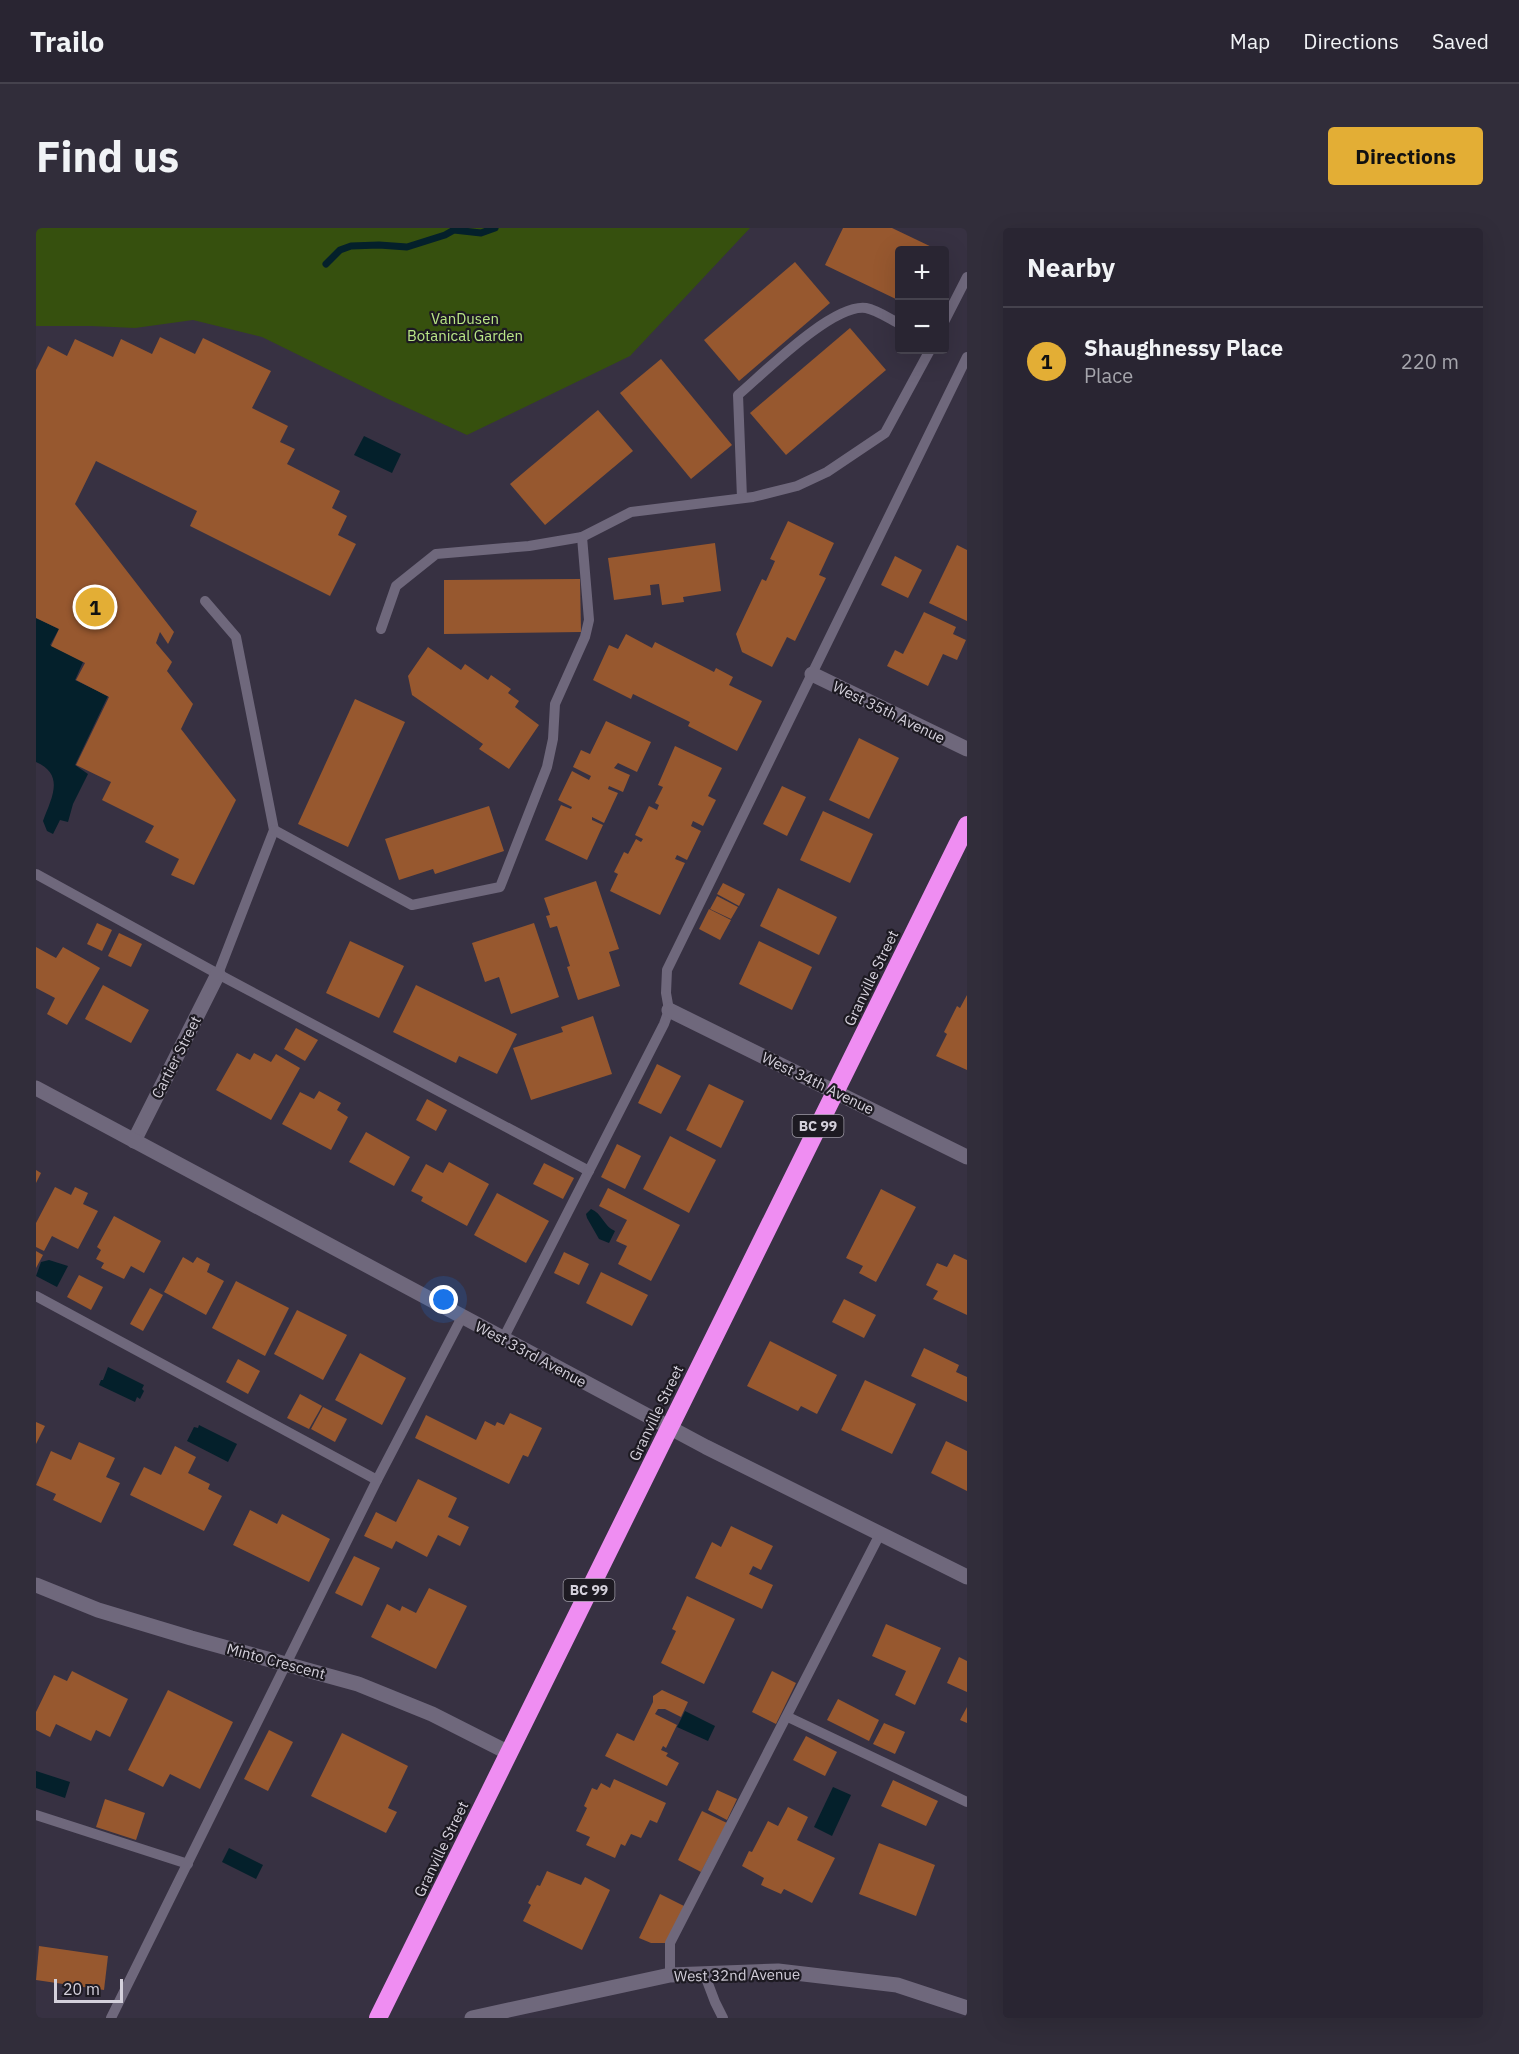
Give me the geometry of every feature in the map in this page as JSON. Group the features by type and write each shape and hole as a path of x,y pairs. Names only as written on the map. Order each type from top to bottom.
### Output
{"highway":[{"name":"Granville Street","path":"378,2018 967,825"}],"street":[{"name":"West 35th Avenue","path":"812,674 967,749"},
{"name":"Cartier Street","path":"134,1141 218,974"},
{"name":"West 34th Avenue","path":"669,1010 967,1157"},
{"name":"West 33rd Avenue","path":"36,1088 670,1428 967,1577"},
{"name":"Minto Crescent","path":"36,1585 98,1610 358,1684 432,1714 509,1753"},
{"name":"West 32nd Avenue","path":"472,2018 670,1975 778,1971 897,1985 967,2008"}],"lane":[{"path":"949,313 967,277"},
{"path":"742,498 738,395 821,324 844,311 866,308 895,322"},
{"path":"381,629 396,586 436,554 529,546 582,537 631,512 742,498 797,486 827,472 885,433 928,354"},
{"path":"503,1339 664,1024 669,1010 666,993 667,970 967,357"},
{"path":"274,830 412,905 500,887 547,767 553,739 555,704 585,637 589,620 582,537"},
{"path":"205,601 236,637 274,830 218,974"},
{"path":"36,874 218,974 589,1171"},
{"path":"36,1296 377,1480"},
{"path":"111,2018 377,1480 462,1317"},
{"path":"670,1975 670,1943 880,1534"},
{"path":"788,1717 967,1802"},
{"path":"36,1815 188,1864"},
{"path":"704,1973 723,2018"}],"green space":[{"name":"VanDusen Botanical Garden","path":"36,228 750,228 630,356 467,435 262,337 193,320 135,328 36,326"}],"water":[{"path":"364,436 401,454 392,473 354,455"},
{"path":"36,618 59,629 50,645 83,662 75,680 108,696 75,765 88,774 73,804 68,822 60,820 53,834 47,831 43,821 54,787 53,780 51,773 36,762"},
{"path":"591,1209 615,1231 609,1243 599,1239 587,1218 586,1214"},
{"path":"49,1260 68,1266 57,1287 36,1276 41,1262"},
{"path":"108,1367 144,1385 140,1399 137,1397 135,1402 99,1385"},
{"path":"199,1425 237,1444 228,1462 187,1441 194,1427 198,1428"},
{"path":"685,1711 715,1726 708,1741 677,1727"},
{"path":"36,1771 70,1782 65,1798 36,1788"},
{"path":"833,1787 851,1795 832,1836 814,1827"},
{"path":"229,1848 263,1865 256,1879 222,1862"}],"building":[{"path":"843,228 892,228 930,246 895,246 895,299 825,265"},
{"path":"795,262 830,303 739,381 704,340"},
{"path":"850,328 886,370 786,455 750,413"},
{"path":"160,337 195,354 203,338 271,371 252,408 288,426 280,442 295,449 287,464 340,491 332,508 347,516 338,535 356,544 330,596 190,526 197,511 96,461 75,504 174,632 168,644 160,632 156,643 172,662 167,671 193,704 181,729 236,800 194,885 171,875 179,859 145,842 154,826 102,800 111,782 76,765 109,697 76,680 85,663 51,646 59,629 36,618 36,370 48,346 67,356 75,339 113,357 121,339 152,354"},
{"path":"661,359 732,445 691,479 620,393"},
{"path":"598,410 633,451 545,525 510,484"},
{"path":"788,521 834,543 819,575 826,578 795,641 787,637 772,667 742,652 736,634 762,579 766,581 775,561 770,559"},
{"path":"715,543 721,591 683,597 684,602 662,605 659,584 650,585 651,595 614,600 608,558"},
{"path":"957,545 967,550 967,621 929,603"},
{"path":"895,556 922,570 908,598 881,585"},
{"path":"580,579 581,632 444,634 444,580"},
{"path":"924,612 956,627 953,634 966,640 957,660 943,654 928,686 887,666 895,650 903,654"},
{"path":"626,634 652,648 655,642 714,672 716,668 733,677 729,685 762,701 737,751 688,726 690,722 633,694 631,699 593,680 609,645 618,649"},
{"path":"428,647 461,670 465,664 488,680 491,675 511,689 508,693 519,701 515,707 539,725 509,769 479,749 483,744 412,695 408,676"},
{"path":"355,699 405,722 348,847 298,824"},
{"path":"606,721 651,742 637,772 618,763 614,768 630,775 623,792 609,786 608,789 618,793 604,823 592,817 592,820 603,825 587,860 545,840 561,805 571,809 572,807 558,800 572,771 589,780 591,776 573,767 581,750 590,754"},
{"path":"859,738 899,758 869,819 829,800"},
{"path":"675,746 722,768 708,796 716,800 703,826 693,821 691,826 701,831 687,860 677,855 675,859 685,863 660,915 610,891 618,874 614,872 624,852 628,854 636,839 641,842 643,839 635,835 649,806 657,810 659,805 655,803 663,787 658,785"},
{"path":"782,786 806,797 787,836 763,824"},
{"path":"489,806 504,851 435,874 433,869 399,880 385,839"},
{"path":"823,811 873,834 850,883 800,860"},
{"path":"596,881 619,949 609,952 620,986 578,1000 557,926 550,928 546,916 550,915 544,898"},
{"path":"723,883 745,894 739,906 717,894"},
{"path":"778,888 837,917 819,955 760,926"},
{"path":"717,896 738,907 731,919 710,909"},
{"path":"709,909 731,920 720,940 699,929"},
{"path":"97,923 112,930 102,951 87,944"},
{"path":"534,923 559,997 511,1014 499,977 485,982 472,943"},
{"path":"119,933 142,944 131,967 108,956"},
{"path":"350,941 404,966 379,1018 326,993"},
{"path":"759,941 812,967 792,1010 739,984"},
{"path":"36,947 56,958 63,947 100,968 67,1025 47,1014 55,998 36,988"},
{"path":"103,985 149,1010 131,1043 85,1019"},
{"path":"416,985 517,1034 497,1074 459,1056 456,1063 393,1032"},
{"path":"967,995 967,1070 936,1056 947,1034 944,1032 957,1006 960,1008"},
{"path":"593,1016 612,1074 531,1100 513,1048 563,1032 561,1027"},
{"path":"296,1028 318,1040 305,1061 284,1049"},
{"path":"237,1053 250,1060 254,1053 271,1062 276,1054 300,1068 271,1120 216,1090"},
{"path":"657,1064 681,1076 661,1114 638,1103"},
{"path":"709,1084 744,1101 721,1148 686,1130"},
{"path":"319,1091 341,1103 337,1110 348,1117 331,1150 282,1124 300,1092 314,1099"},
{"path":"427,1099 447,1110 436,1131 416,1120"},
{"path":"366,1132 410,1157 394,1186 349,1162"},
{"path":"670,1136 716,1160 689,1213 643,1189"},
{"path":"617,1144 641,1156 625,1189 601,1177"},
{"path":"449,1162 489,1184 467,1226 421,1201 423,1197 411,1191 426,1164 443,1173"},
{"path":"544,1163 574,1178 563,1199 533,1184"},
{"path":"36,1170 41,1173 36,1183"},
{"path":"55,1187 71,1195 75,1187 88,1193 83,1204 98,1211 78,1249 52,1236 44,1251 36,1247 36,1223"},
{"path":"608,1188 680,1225 651,1281 618,1264 627,1246 616,1241 627,1220 599,1206"},
{"path":"881,1189 916,1207 876,1282 859,1273 863,1266 846,1258"},
{"path":"497,1193 549,1221 526,1263 474,1235"},
{"path":"114,1216 161,1241 144,1273 131,1266 124,1279 101,1268 104,1263 96,1259 101,1250 97,1247"},
{"path":"36,1251 43,1255 36,1268"},
{"path":"564,1252 589,1264 579,1285 554,1273"},
{"path":"954,1254 967,1260 967,1315 933,1299 938,1291 926,1285 937,1263 947,1267"},
{"path":"183,1257 193,1263 197,1257 210,1264 207,1272 224,1281 206,1315 164,1292"},
{"path":"601,1272 648,1295 632,1326 586,1303"},
{"path":"79,1275 103,1287 91,1310 67,1297"},
{"path":"236,1281 289,1308 265,1356 212,1328"},
{"path":"150,1288 163,1295 143,1331 130,1324"},
{"path":"844,1299 876,1315 864,1338 832,1322"},
{"path":"297,1310 347,1335 323,1380 274,1354"},
{"path":"770,1341 837,1375 817,1414 801,1406 798,1411 747,1386"},
{"path":"924,1348 959,1365 956,1372 967,1377 967,1402 911,1376"},
{"path":"360,1353 406,1378 382,1425 335,1400"},
{"path":"238,1359 260,1371 248,1394 226,1382"},
{"path":"865,1380 916,1404 892,1454 841,1430"},
{"path":"300,1394 322,1406 309,1429 287,1418"},
{"path":"323,1407 347,1419 335,1442 311,1429"},
{"path":"510,1413 542,1428 528,1457 523,1455 509,1484 415,1438 426,1415 476,1440 485,1421 495,1426 497,1422 504,1425"},
{"path":"36,1422 45,1426 36,1444"},
{"path":"946,1441 967,1451 967,1491 931,1473"},
{"path":"79,1442 115,1458 106,1477 120,1483 101,1523 53,1500 56,1494 36,1485 51,1451 71,1460"},
{"path":"175,1446 196,1457 188,1473 210,1484 208,1489 222,1496 204,1531 130,1495 144,1467 161,1475"},
{"path":"418,1479 457,1498 448,1517 469,1527 460,1546 438,1535 427,1557 396,1541 392,1549 364,1536 376,1512 396,1522"},
{"path":"250,1510 277,1524 282,1514 330,1539 309,1582 233,1545"},
{"path":"731,1526 773,1546 761,1570 753,1566 749,1574 773,1585 762,1609 695,1578 712,1542 721,1547"},
{"path":"354,1556 380,1568 362,1606 335,1593"},
{"path":"429,1588 467,1606 436,1669 371,1637 387,1604 400,1611 402,1606 416,1613"},
{"path":"687,1596 735,1619 704,1684 661,1663 676,1631 672,1629"},
{"path":"886,1624 941,1648 915,1705 895,1695 906,1671 872,1656"},
{"path":"959,1657 967,1661 967,1692 947,1683"},
{"path":"72,1671 128,1699 110,1737 96,1730 91,1741 56,1724 50,1737 36,1730 36,1712 54,1675 67,1681"},
{"path":"772,1671 796,1683 776,1724 752,1712"},
{"path":"168,1690 233,1722 200,1789 170,1774 163,1787 128,1770"},
{"path":"662,1690 688,1702 681,1717 665,1709 658,1709 655,1714 677,1725 666,1748 663,1746 661,1750 668,1753 666,1756 679,1763 667,1786 605,1756 617,1733 634,1741 653,1702 653,1696"},
{"path":"838,1699 879,1720 869,1741 827,1720"},
{"path":"967,1707 967,1723 960,1720"},
{"path":"884,1723 905,1732 895,1754 873,1744"},
{"path":"269,1730 293,1742 268,1791 244,1779"},
{"path":"342,1733 408,1766 388,1808 397,1812 386,1833 311,1796"},
{"path":"806,1736 837,1752 825,1776 793,1760"},
{"path":"614,1779 666,1803 657,1823 650,1820 641,1838 631,1834 625,1846 621,1844 615,1858 586,1845 590,1837 576,1831 587,1808 584,1806 592,1788 597,1790 601,1783 610,1788"},
{"path":"893,1780 938,1801 926,1826 881,1806"},
{"path":"717,1790 737,1799 727,1820 708,1810"},
{"path":"105,1799 145,1813 136,1840 96,1827"},
{"path":"788,1807 808,1817 797,1840 835,1858 812,1903 784,1889 781,1894 761,1885 764,1878 742,1866 768,1821 778,1826"},
{"path":"702,1811 727,1823 701,1872 678,1860"},
{"path":"879,1843 935,1865 916,1916 859,1894"},
{"path":"547,1871 581,1885 585,1877 610,1890 582,1950 523,1921 531,1905 528,1903"},
{"path":"660,1894 684,1906 666,1943 651,1943 639,1938"},
{"path":"39,1946 108,1956 104,1990 36,1980"}],"waterway":[{"path":"326,264 340,250 351,246 407,247 454,230 481,233 495,228"}],"place":[{"name":"Shaughnessy Place","path":"95,607"}]}
